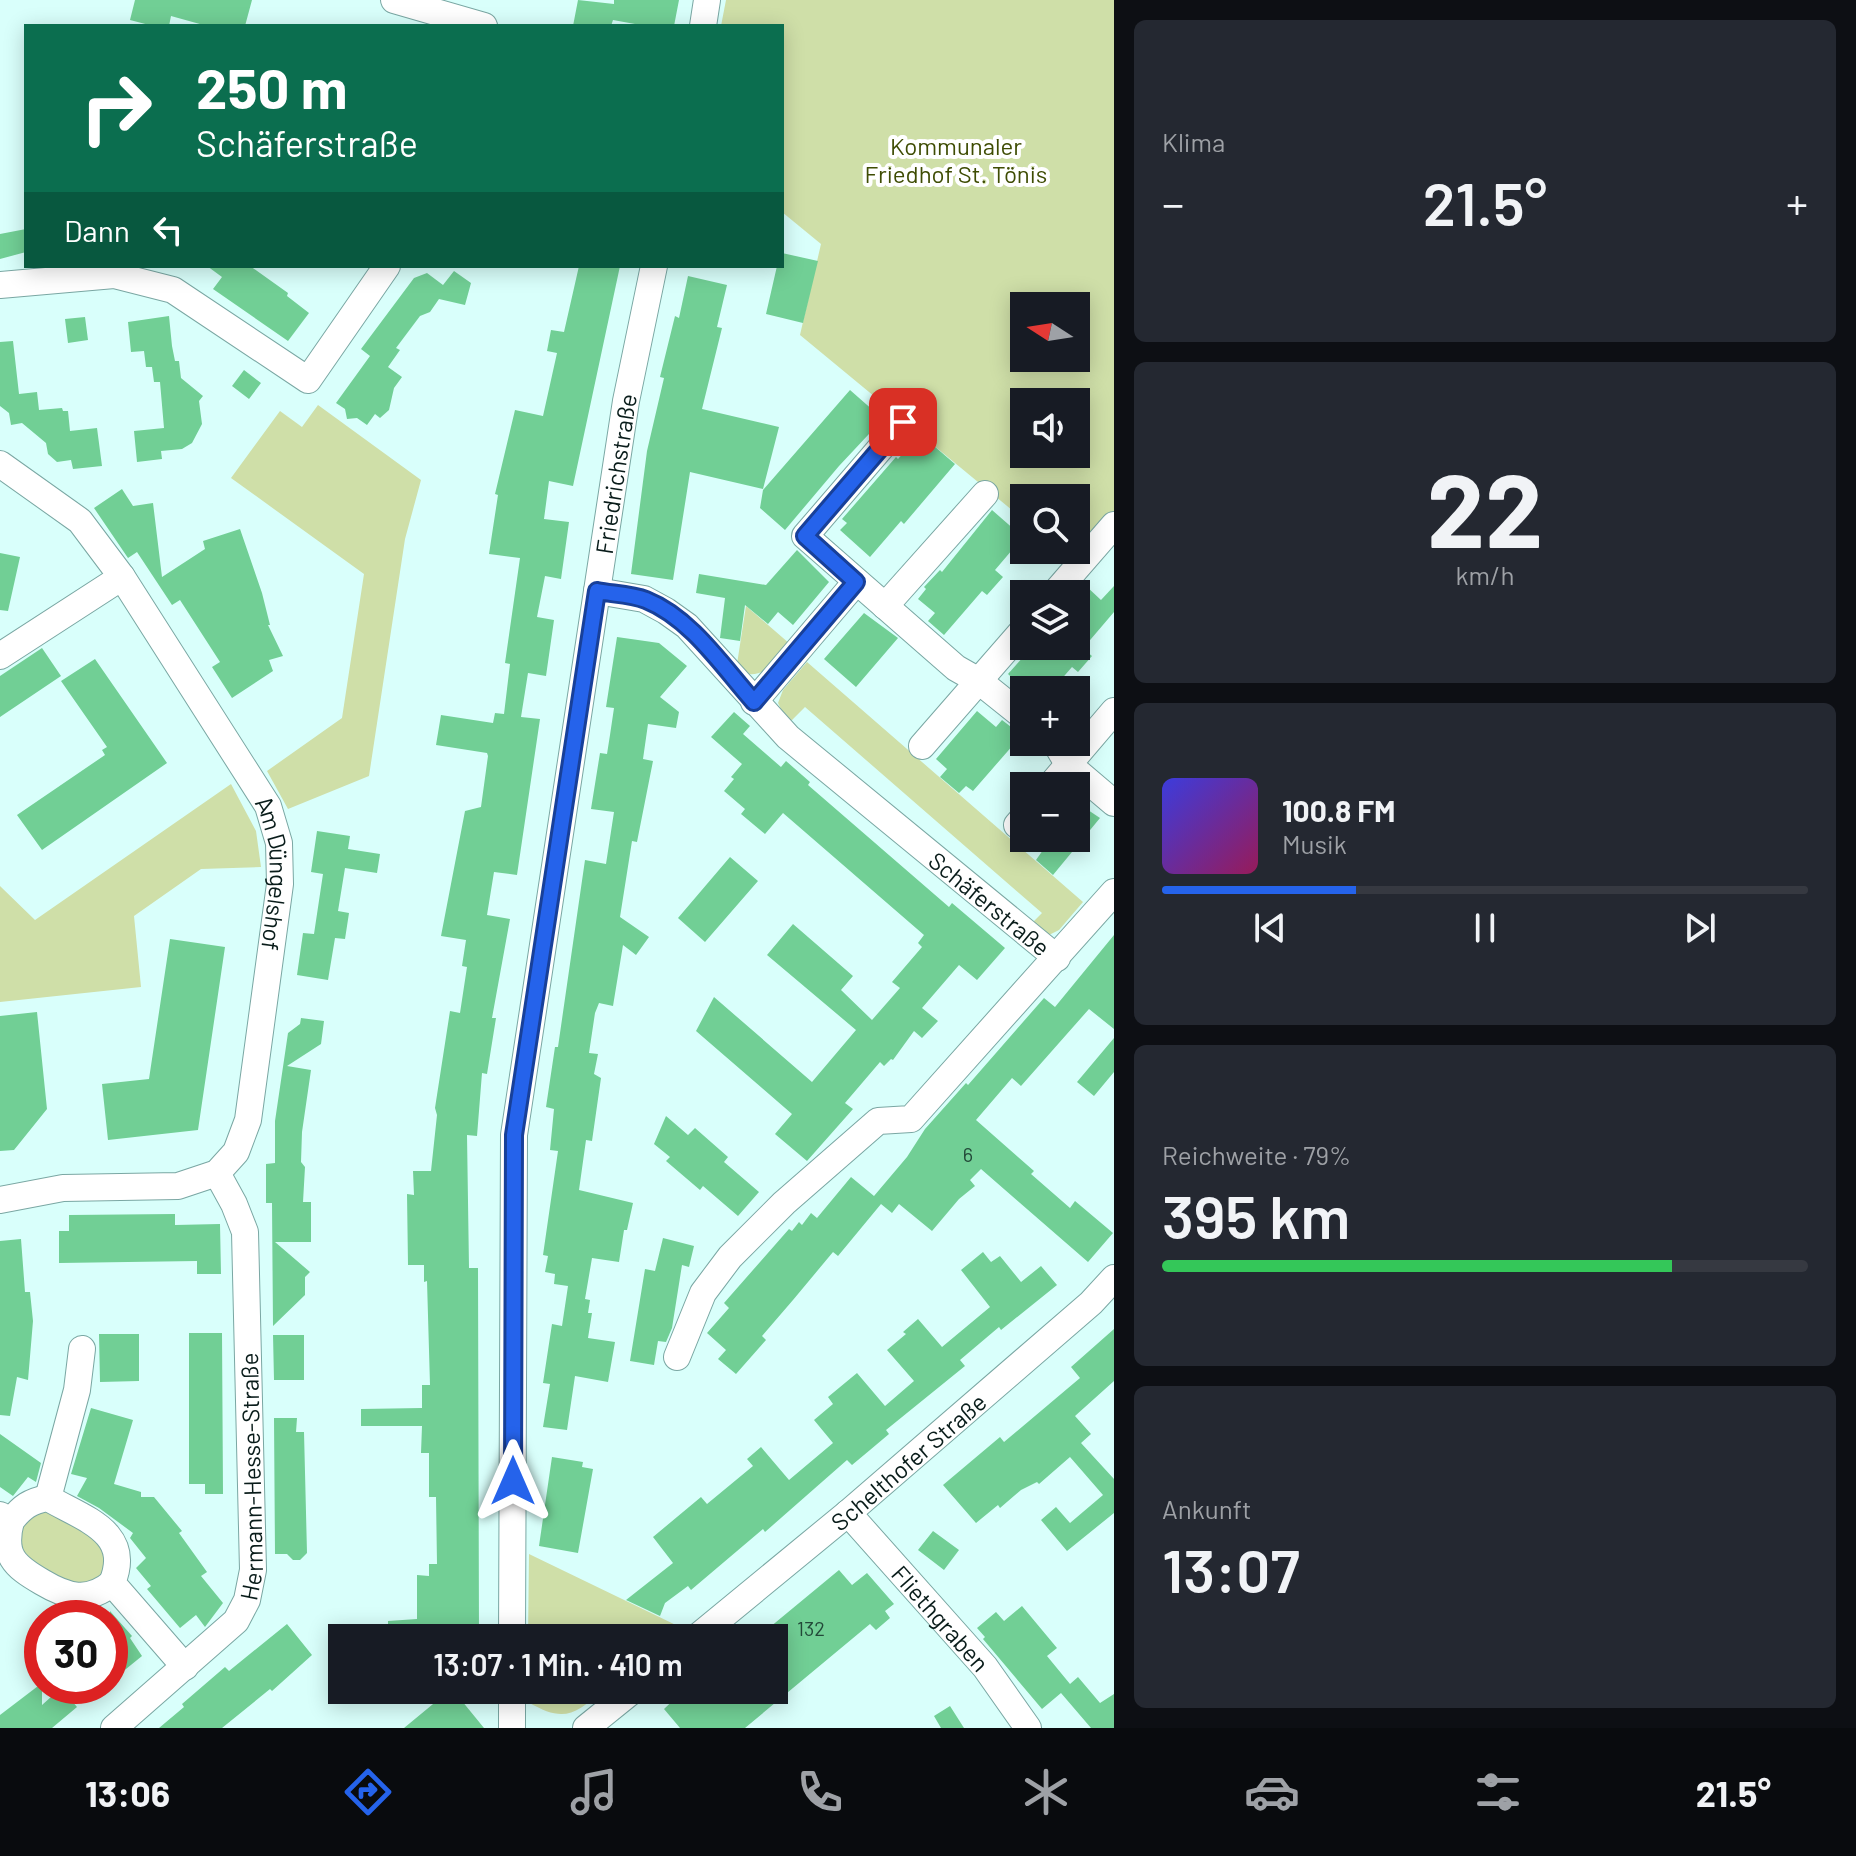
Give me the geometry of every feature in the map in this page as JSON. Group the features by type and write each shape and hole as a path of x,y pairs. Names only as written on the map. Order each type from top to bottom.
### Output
{"street":[{"path":"394,0 477,24"},
{"path":"703,24 707,0"},
{"path":"0,285 114,275 173,290 308,380 386,268"},
{"name":"Friedrichstraße","path":"512,1624 514,1135 626,401 654,268"},
{"path":"903,422 805,536 956,668 979,681 1010,706"},
{"name":"Am Düngelshof","path":"0,464 80,521 122,577 268,806 279,843 280,884 248,1120 236,1152 217,1173"},
{"path":"885,606 985,494"},
{"path":"1066,580 1114,525"},
{"path":"0,656 122,577"},
{"path":"754,702 856,582"},
{"name":"Schäferstraße","path":"597,591 644,599 687,626 788,737 1057,958 911,1119 878,1121 784,1203 730,1257 703,1293 677,1357"},
{"path":"922,746 1010,645"},
{"path":"1090,730 1114,711"},
{"path":"1064,756 1114,803"},
{"path":"1057,958 1114,892"},
{"path":"0,1200 63,1188 178,1186 217,1173"},
{"name":"Hermann-Hesse-Straße","path":"114,1728 236,1621 247,1600 253,1570 245,1232 217,1173"},
{"name":"Schelthofer Straße","path":"713,1624 848,1513 1091,1303 1114,1278"},
{"path":"48,1498 77,1390 82,1349"},
{"path":"48,1498 106,1532 117,1546 119,1566 112,1583 102,1591 77,1597 59,1592 19,1569 5,1554 6,1518 22,1507 48,1498"},
{"name":"Fliethgraben","path":"848,1513 985,1667 1028,1728"},
{"path":"112,1583 185,1667"},
{"path":"512,1704 512,1728"},
{"path":"586,1728 616,1704"}],"green space":[{"name":"Kommunaler Friedhof St. Tönis","path":"726,0 1114,0 1114,515 1090,543 1090,484 1010,484 1010,508 800,335 821,244 784,214 784,24 721,24"},
{"path":"318,405 421,480 405,539 369,776 288,809 267,771 342,718 364,574 231,478 280,411 302,427"},
{"path":"746,606 790,644 765,671 751,674 743,673 737,664"},
{"path":"807,662 1010,839 1010,852 1026,852 1083,902 1059,930 1047,936 1028,927 1042,913 805,707 791,721 784,715 778,703 783,690"},
{"path":"231,784 256,831 261,867 201,869 134,916 141,987 0,1002 0,886 35,920"},
{"path":"45,1509 106,1544 106,1574 80,1590 19,1555 19,1524"},
{"path":"529,1554 674,1624 528,1624"},
{"path":"531,1704 586,1704 560,1714"}],"building":[{"path":"135,0 252,0 246,24 200,24 171,16 169,24 145,24 130,20"},
{"path":"578,0 614,4 614,0 679,0 674,24 635,24 613,20 612,24 573,24"},
{"path":"24,229 24,253 0,259 0,234"},
{"path":"784,253 818,261 803,323 766,314 777,268 784,268"},
{"path":"210,268 253,268 288,293 287,296 309,313 288,341 213,289 222,277"},
{"path":"579,268 620,268 573,486 549,481 544,519 569,522 561,579 545,576 537,617 554,620 546,676 528,673 521,717 540,719 517,875 494,872 487,915 510,919 492,1018 496,1018 487,1074 482,1073 477,1136 467,1135 469,1268 478,1268 479,1624 388,1624 388,1621 417,1619 417,1575 429,1576 429,1564 437,1564 436,1497 429,1497 429,1453 421,1453 422,1426 361,1426 361,1409 422,1408 422,1385 430,1385 427,1281 424,1282 424,1265 408,1265 407,1194 414,1195 413,1171 431,1171 437,1115 435,1108 450,1011 460,1013 467,967 462,966 466,940 441,936 465,811 481,807 488,756 487,753 436,745 441,715 493,723 495,713 504,714 510,664 505,663 520,558 489,554 498,495 495,494 515,410 543,416 557,353 547,351 551,330 564,332"},
{"path":"454,271 471,283 465,305 439,299 430,312 420,316 396,348 400,350 388,367 402,377 394,388 389,410 380,418 375,414 367,425 357,418 347,419 345,409 336,403 370,356 361,349 414,278 427,273 443,285"},
{"path":"688,276 727,285 717,327 722,328 702,409 779,427 763,489 690,472 673,580 631,574 647,451 664,378 660,377 675,316 679,318"},
{"path":"169,316 172,346 175,361 179,361 181,378 203,396 199,401 202,424 192,443 182,449 161,451 162,459 137,462 134,431 164,428 160,382 154,382 152,367 146,367 144,351 131,352 128,322"},
{"path":"85,317 88,340 68,343 65,319"},
{"path":"13,341 19,394 37,392 39,410 62,408 68,411 70,431 97,428 102,466 73,469 71,460 57,462 48,454 46,443 22,423 11,425 9,413 0,406 0,342"},
{"path":"244,370 261,383 249,399 232,386"},
{"path":"850,390 883,419 785,530 760,508 763,490"},
{"path":"912,443 926,455 934,446 955,464 904,524 901,521 870,557 840,530 847,523 842,519"},
{"path":"122,489 133,506 153,503 162,577 205,549 203,541 240,529 262,593 268,625 283,656 269,660 273,671 232,698 212,667 220,662 180,600 172,605 137,552 128,558 94,508"},
{"path":"992,510 1010,526 1010,552 995,570 1003,577 987,595 982,591 944,635 928,621 935,613 918,599 926,589 924,587 940,570 942,572"},
{"path":"797,550 829,582 793,625 778,612 768,624 745,605 740,641 720,638 725,598 696,593 699,574 766,585"},
{"path":"0,553 20,557 8,611 0,610"},
{"path":"1114,586 1114,612 1090,640 1090,590 1101,600"},
{"path":"864,613 898,638 856,687 824,659"},
{"path":"617,637 659,643 687,666 660,697 679,712 676,728 648,724 643,759 653,761 637,842 632,841 620,917 649,937 636,955 623,945 613,1006 599,1003 595,1013 589,1053 598,1054 594,1074 601,1078 592,1141 586,1140 579,1190 633,1203 627,1230 624,1230 619,1262 592,1258 585,1299 590,1300 588,1313 592,1313 588,1338 615,1342 608,1382 575,1376 567,1430 543,1427 550,1384 543,1383 552,1324 562,1326 568,1286 554,1284 555,1274 545,1272 548,1256 543,1255 558,1151 550,1150 554,1109 546,1107 555,1047 558,1047 585,860 606,864 614,812 591,809 600,753 607,754 610,735 614,708 606,707"},
{"path":"42,648 61,676 0,717 0,676"},
{"path":"95,659 167,763 42,850 17,815 105,755 102,750 107,747 61,681"},
{"path":"1020,660 1088,660 1078,672 1072,667 1064,676 1008,674"},
{"path":"977,711 996,727 1002,720 1010,726 1010,749 973,791 966,786 959,793 940,777 947,769 936,759"},
{"path":"734,712 750,726 743,734 781,767 786,761 810,782 808,785 949,907 952,903 1005,948 977,980 959,965 922,1008 938,1021 922,1038 914,1031 893,1060 884,1066 880,1062 845,1103 853,1109 807,1161 775,1134 792,1114 696,1031 714,997 812,1082 856,1030 767,955 793,924 853,976 841,990 872,1020 900,988 892,982 922,947 918,943 924,935 783,813 765,834 741,814 745,809 724,791 742,764 711,737"},
{"path":"1090,811 1100,818 1090,830"},
{"path":"317,831 350,836 348,849 380,854 377,873 345,868 338,911 349,913 345,939 335,938 328,980 297,975 303,933 314,934 323,874 311,872"},
{"path":"1042,852 1072,852 1053,875 1036,860"},
{"path":"730,857 758,881 705,942 678,918"},
{"path":"1114,935 1114,1029 1089,1009 1021,1086 1012,1078 976,1120 1034,1171 1031,1174 1070,1208 1075,1201 1113,1233 1088,1262 981,1169 970,1180 975,1186 959,1199 932,1231 899,1204 892,1213 881,1204 838,1256 833,1252 762,1336 766,1340 736,1374 718,1359 726,1350 707,1333 729,1308 724,1303 789,1229 792,1231 799,1222 802,1225 811,1213 817,1218 851,1177 874,1196 907,1157 925,1129 1044,998 1055,1007"},
{"path":"170,939 225,947 198,1130 108,1140 102,1084 149,1079"},
{"path":"37,1012 47,1109 14,1150 0,1151 0,1016"},
{"path":"301,1018 324,1021 321,1044 287,1066 311,1070 301,1162 305,1167 303,1202 311,1202 311,1242 275,1242 310,1272 305,1277 305,1295 273,1326 272,1203 266,1203 266,1164 275,1163 275,1121 288,1033 300,1024"},
{"path":"1114,1038 1114,1072 1094,1096 1077,1082"},
{"path":"666,1116 688,1135 695,1128 728,1157 724,1162 759,1192 738,1216 703,1186 700,1190 666,1161 670,1157 654,1144"},
{"path":"175,1214 175,1225 220,1224 221,1274 197,1274 197,1261 59,1263 59,1231 69,1231 69,1215"},
{"path":"663,1238 694,1246 689,1267 682,1265 672,1328 666,1342 658,1341 654,1365 630,1361 645,1269 655,1271"},
{"path":"21,1239 25,1292 30,1292 33,1321 28,1380 17,1377 10,1416 0,1415 0,1241"},
{"path":"983,1252 991,1262 1000,1256 1021,1282 1041,1266 1057,1285 960,1360 965,1366 886,1430 889,1434 870,1450 852,1465 847,1460 765,1532 763,1529 691,1590 688,1586 665,1603 660,1616 626,1600 673,1563 653,1537 701,1497 707,1504 753,1466 747,1459 761,1447 789,1480 833,1443 814,1420 833,1404 828,1397 857,1373 885,1406 914,1381 887,1350 918,1319 942,1347 990,1307 961,1270"},
{"path":"1114,1329 1114,1381 1075,1416 1091,1434 1081,1443 1114,1479 1114,1513 1067,1551 1041,1520 1056,1507 1070,1523 1103,1495 1070,1457 1039,1484 1037,1482 1021,1490 976,1523 943,1485 1000,1437 1004,1442 1080,1378 1071,1367"},
{"path":"189,1333 222,1333 223,1494 205,1494 205,1484 189,1484"},
{"path":"99,1334 139,1334 139,1381 100,1382"},
{"path":"273,1335 304,1335 304,1380 274,1380"},
{"path":"91,1408 133,1420 114,1484 141,1492 141,1497 154,1497 182,1531 179,1533 207,1572 201,1576 223,1603 205,1627 196,1615 180,1628 147,1589 151,1586 136,1568 146,1558 130,1538 133,1533 77,1496 87,1478 71,1474"},
{"path":"274,1418 297,1418 296,1432 304,1432 307,1553 300,1560 293,1560 287,1554 275,1554"},
{"path":"0,1434 41,1463 36,1482 28,1477 13,1496 0,1487"},
{"path":"552,1457 583,1462 582,1467 593,1469 578,1553 539,1546"},
{"path":"933,1531 959,1550 944,1570 918,1550"},
{"path":"839,1570 852,1585 867,1573 894,1604 885,1611 890,1618 876,1630 870,1624 788,1692 788,1624 774,1624"},
{"path":"1022,1606 1057,1648 1047,1656 1070,1684 1078,1677 1100,1703 1114,1694 1114,1728 1091,1728 1061,1693 1042,1709 983,1639 985,1637 977,1628 996,1612 1004,1621"},
{"path":"287,1624 312,1655 272,1691 270,1689 222,1728 159,1728 225,1667 229,1671"},
{"path":"128,1631 132,1636 130,1638 142,1656 128,1667"},
{"path":"24,1697 24,1704 74,1704 77,1707 52,1728 0,1728 0,1715"},
{"path":"433,1704 464,1704 484,1728 404,1728"},
{"path":"669,1704 774,1704 745,1728 680,1728 664,1709"},
{"path":"950,1706 964,1728 941,1728 934,1716"}],"route":[{"path":"513,1481 514,1135 597,591 644,599 666,611 687,626 754,702 856,582 805,536 903,422"}]}
